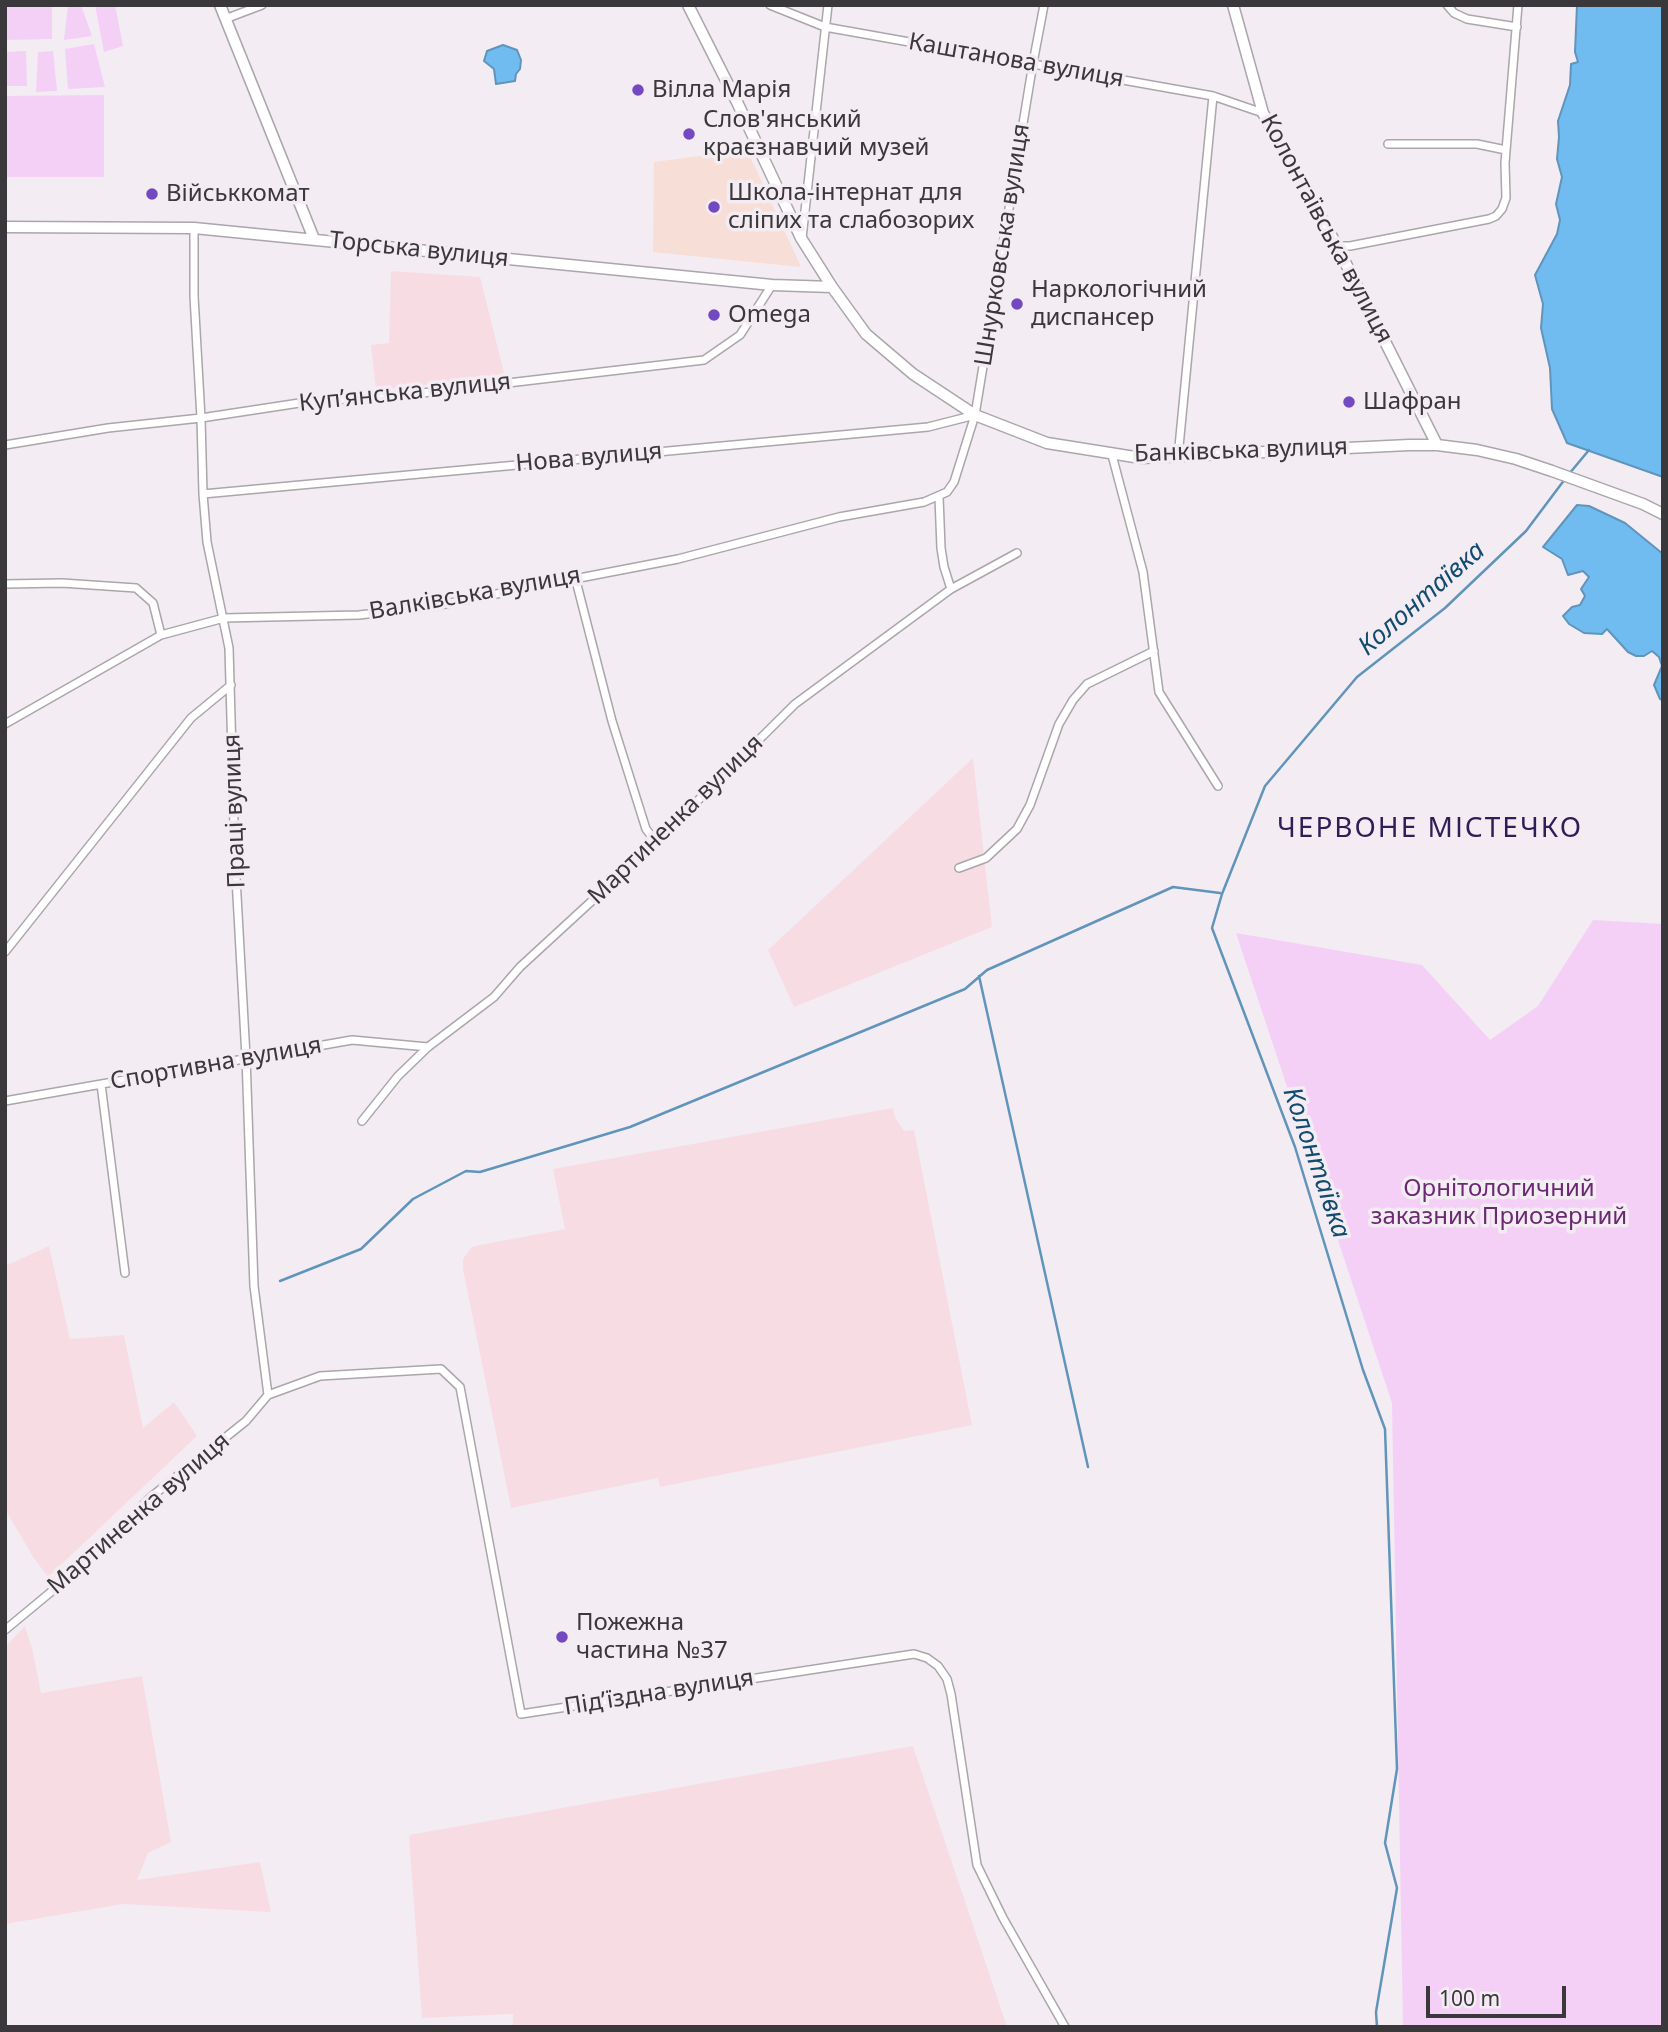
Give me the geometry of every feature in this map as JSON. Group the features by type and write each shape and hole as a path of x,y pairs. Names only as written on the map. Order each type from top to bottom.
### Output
{"main road":[{"path":"220,5 314,239"},
{"name":"Банківська вулиця","path":"688,5 802,238 832,287 866,334 913,373 975,415 1047,443 1141,458 1437,445 1516,459 1593,485 1663,514"},
{"name":"Колонтаївська вулиця","path":"1233,5 1263,113 1337,246 1437,445"},
{"name":"Торська вулиця","path":"5,227 194,228 772,285 832,287"}],"street":[{"path":"225,19 262,5"},
{"name":"Каштанова вулиця","path":"770,5 825,27 1213,96 1263,113"},
{"path":"802,238 828,5"},
{"name":"Шнурковська вулиця","path":"939,497 947,492 954,482 975,415 1032,63 1044,5"},
{"path":"1447,5 1454,13 1467,19 1517,27"},
{"path":"1337,246 1350,246 1496,216 1506,198 1506,150 1518,5"},
{"path":"1178,457 1213,96"},
{"path":"1388,144 1477,144 1506,150"},
{"name":"Праці вулиця","path":"194,228 194,296 203,494 207,542 229,648 235,860 246,1057 254,1286 268,1395"},
{"name":"Куп’янська вулиця","path":"5,446 108,428 201,418 306,402 414,394 704,360 740,335 772,285"},
{"name":"Нова вулиця","path":"203,494 928,426 975,415"},
{"path":"1112,455 1138,547 1148,603 1158,692 1218,786"},
{"path":"939,497 940,548 951,589"},
{"name":"Валківська вулиця","path":"5,724 161,635 224,618 359,615 417,608 678,559 839,517 939,497"},
{"name":"Мартиненка вулиця","path":"362,1121 398,1076 428,1046 494,998 520,967 656,842 795,704 951,589 1017,553"},
{"path":"575,577 616,733 646,829 656,842"},
{"path":"5,584 62,583 136,588 153,603 161,635"},
{"path":"960,868 986,858 1017,829 1030,805 1059,724 1087,684 1154,651"},
{"path":"5,952 191,718 231,685"},
{"name":"Спортивна вулиця","path":"5,1101 352,1040 428,1046"},
{"path":"101,1084 125,1273"},
{"name":"Під’їздна вулиця","path":"268,1395 320,1376 441,1369 460,1387 521,1714 914,1654 927,1658 938,1666 947,1679 951,1694 976,1865 1065,2027"},
{"name":"Мартиненка вулиця","path":"5,1630 75,1572 151,1497 246,1421 268,1395"}],"shaded area":[{"name":"Школа-інтернат для сліпих та слабозорих","path":"747,150 801,267 653,252 654,162"},
{"path":"391,271 480,277 505,377 376,390 371,345 389,343"},
{"path":"973,758 992,927 794,1007 768,950"},
{"path":"893,1108 904,1131 914,1130 972,1425 660,1487 658,1478 511,1508 463,1269 463,1259 471,1248 565,1229 553,1169"},
{"path":"49,1246 70,1339 124,1335 143,1428 174,1402 197,1436 48,1577 5,1509 5,1266"},
{"path":"25,1626 41,1693 142,1676 171,1842 148,1853 137,1880 260,1862 271,1912 123,1904 5,1924 5,1647"},
{"path":"913,1746 1007,2027 513,2027 513,2014 422,2018 409,1835"}],"green space":[{"path":"5,5 52,5 52,39 5,40"},
{"path":"68,5 81,5 92,36 64,40"},
{"path":"95,5 115,5 123,46 104,52"},
{"path":"94,44 105,87 68,89 65,49"},
{"path":"26,51 27,86 5,86 5,52"},
{"path":"53,51 57,91 36,92 38,52"},
{"path":"104,95 104,177 5,177 5,96"},
{"name":"Орнiтологичний заказник Приозерний","path":"1593,920 1663,924 1663,2027 1403,2027 1392,1403 1236,933 1422,965 1490,1040 1538,1006"}],"water":[{"path":"1577,5 1663,5 1663,477 1567,443 1552,409 1550,368 1541,328 1543,304 1535,275 1557,234 1560,220 1556,204 1562,177 1557,159 1558,121 1570,85 1571,64 1578,62 1575,52"},
{"path":"503,45 517,50 521,60 520,69 515,81 496,84 494,69 484,61 487,51"},
{"path":"1577,505 1589,506 1625,523 1663,554 1663,701 1654,685 1662,666 1659,657 1652,651 1644,656 1636,656 1628,652 1607,629 1602,634 1584,633 1569,624 1563,616 1572,607 1580,605 1585,596 1581,589 1589,577 1583,571 1568,575 1562,559 1543,547"}],"waterway":[{"name":"Колонтаївка","path":"1569,474 1589,450"},
{"name":"Колонтаївка","path":"1377,2027 1376,2012 1397,1888 1385,1843 1397,1769 1385,1429 1363,1370 1295,1147 1212,928 1222,894 1265,786 1357,677 1445,608 1526,531 1565,479"},
{"path":"280,1281 361,1249 413,1199 466,1171 480,1172 630,1127 965,989 987,970 1173,887 1220,893"},
{"path":"979,976 1088,1467"}],"place":[{"name":"Вілла Марія","path":"638,90"},
{"name":"Слов'янський краєзнавчий музей","path":"689,134"},
{"name":"Військкомат","path":"152,194"},
{"name":"Школа-інтернат для сліпих та слабозорих","path":"714,207"},
{"name":"Наркологічний диспансер","path":"1017,304"},
{"name":"Omega","path":"714,315"},
{"name":"Шафран","path":"1349,402"},
{"name":"Пожежна частина №37","path":"562,1637"}],"district":[{"name":"ЧЕРВОНЕ МІСТЕЧКО","path":"1430,829"}]}
